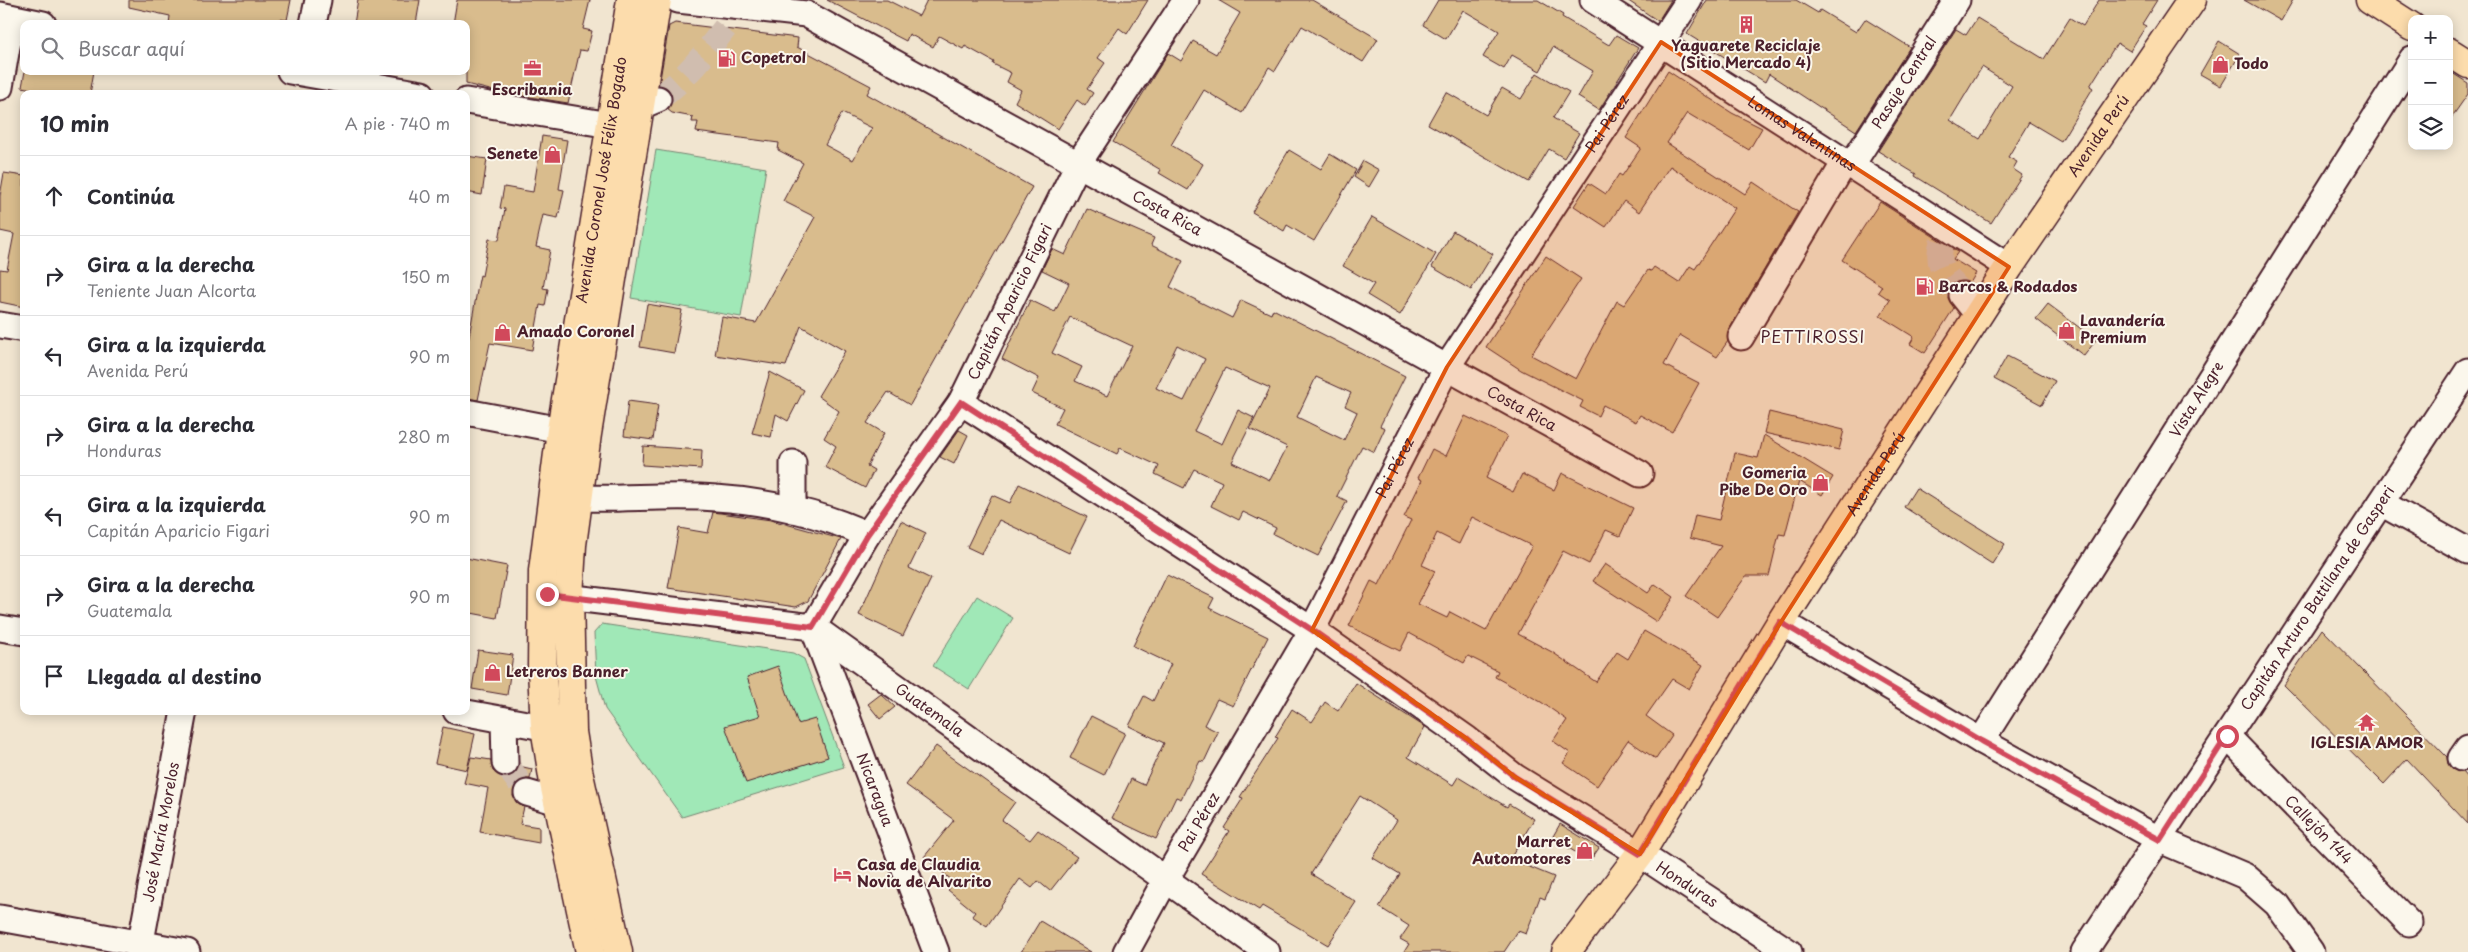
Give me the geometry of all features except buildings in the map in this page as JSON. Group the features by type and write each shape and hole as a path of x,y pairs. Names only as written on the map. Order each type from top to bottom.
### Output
{"main road":[{"name":"Avenida Coronel José Félix Bogado","path":"590,952 558,802 545,728 542,679 542,594 561,430 631,0"},
{"name":"Avenida Coronel José Félix Bogado","path":"618,952 578,770 572,732 569,597 572,545 578,498 649,103 657,0"},
{"name":"Avenida Perú","path":"1566,952 1640,854 1970,305 2009,267 2192,0"},
{"path":"2370,0 2408,24"},
{"path":"2453,55 2468,64"}],"street":[{"path":"314,20 318,0"},
{"name":"Costa Rica","path":"678,0 728,18 811,7 1078,164 1640,474"},
{"name":"Capitán Aparicio Figari","path":"813,627 867,535 961,402 1078,164 1186,0"},
{"name":"Lomas Valentinas","path":"1593,0 1848,164 1945,235 2009,267"},
{"name":"Pai Pérez","path":"1126,952 1166,879 1312,630 1447,367 1689,0"},
{"name":"Pasaje Central","path":"1741,337 1848,164 1958,0"},
{"path":"0,87 6,17 22,20"},
{"name":"Vista Alegre","path":"1981,741 2411,60"},
{"path":"300,78 392,90"},
{"path":"470,102 610,125"},
{"path":"0,325 20,328"},
{"name":"Capitán Arturo Battilana de Gasperi","path":"2084,952 2160,840 2468,371"},
{"name":"Honduras","path":"961,402 1312,630 1467,739 1515,777 1640,854 1789,952"},
{"path":"470,413 561,430"},
{"path":"793,463 793,510"},
{"path":"578,498 716,498 793,510 845,524 867,535"},
{"path":"2381,503 2468,551"},
{"name":"Guatemala","path":"542,594 813,627 1267,952"},
{"path":"1780,622 1981,741 2160,840 2245,876 2277,904 2311,952"},
{"name":"Nicaragua","path":"813,627 936,952"},
{"path":"0,628 20,631"},
{"path":"470,714 572,732"},
{"name":"José María Morelos","path":"140,948 183,715"},
{"path":"504,720 505,763"},
{"name":"Callejón 144","path":"2227,736 2409,923"},
{"path":"527,793 558,802"},
{"path":"0,918 140,948 187,952"}],"highlighted area":[{"path":"1661,42 2009,267 1781,622 1640,854 1515,777 1467,739 1312,630 1447,367"}],"green space":[{"path":"656,150 766,168 741,317 631,298"},
{"path":"977,596 1013,618 969,689 933,666"},
{"path":"602,624 793,653 804,659 844,767 682,817 605,709 596,676 594,633"}],"tunnel":[{"path":"658,99 668,92 702,57 725,28"},
{"path":"1942,242 1940,251 1941,265 1962,295"},
{"path":"505,763 527,793"}],"place":[{"name":"Yaguarete Reciclaje (Sitio Mercado 4)","path":"1746,25"},
{"name":"Copetrol","path":"727,58"},
{"name":"Todo","path":"2220,64"},
{"name":"Escribania","path":"532,69"},
{"name":"Senete","path":"552,154"},
{"name":"Barcos & Rodados","path":"1924,287"},
{"name":"Lavandería Premium","path":"2066,330"},
{"name":"Amado Coronel","path":"503,332"},
{"name":"Gomeria Pibe De Oro","path":"1821,482"},
{"name":"Letreros Banner","path":"492,672"},
{"name":"IGLESIA AMOR","path":"2367,722"},
{"name":"Marret Automotores","path":"1585,851"},
{"name":"Casa de Claudia Novia de Alvarito","path":"843,874"}],"district":[{"name":"PETTIROSSI","path":"1813,337"}],"route":[{"path":"547,594 813,627 867,535 961,402 1312,630 1467,739 1515,777 1640,854 1780,622 1981,741 2160,840 2227,736"}]}
